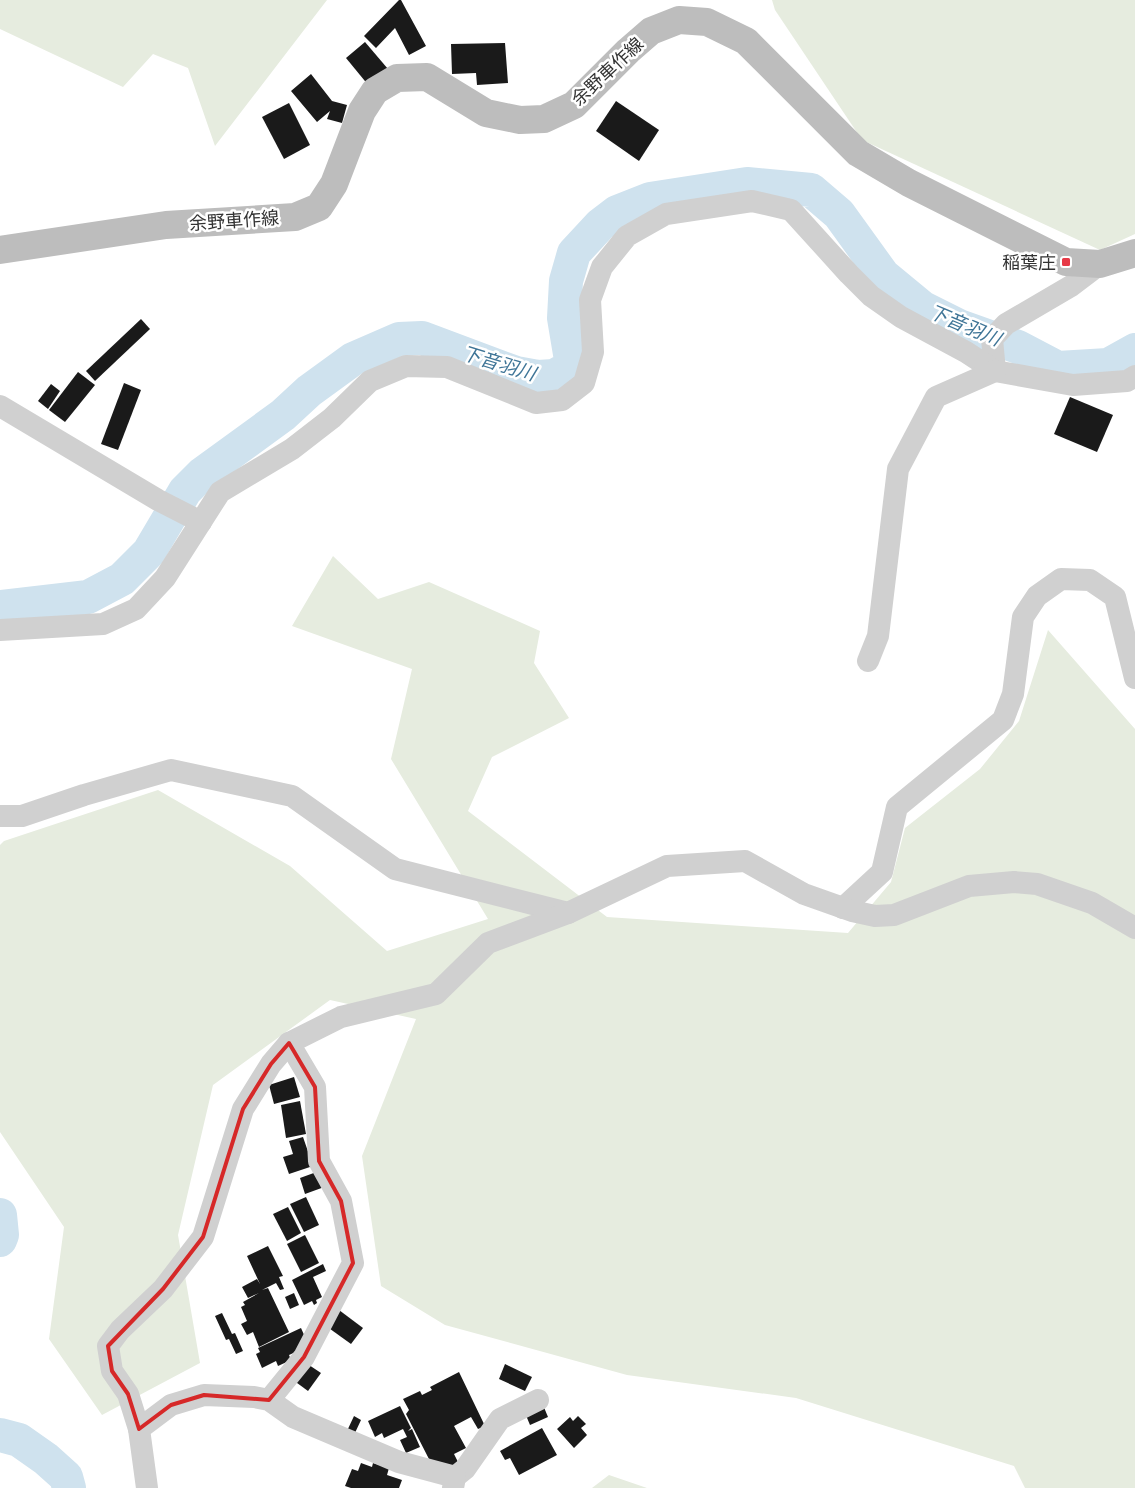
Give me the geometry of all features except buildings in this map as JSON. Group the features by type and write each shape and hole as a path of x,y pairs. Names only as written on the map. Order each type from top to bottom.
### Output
{"main road":[{"name":"余野車作線","path":"4,252 166,225 295,216 319,207 334,184 362,111 375,91 396,78 427,77 486,113 520,120 544,119 574,105 628,50 651,31 679,20 707,22 746,40 858,153 909,183 1066,262 1100,264 1135,253"}],"street":[{"path":"0,630 103,624 136,609 165,578 220,492 292,448 332,418 370,382 406,366 447,367 536,403 562,400 584,383 593,352 590,300 602,267 627,236 666,214 752,201 791,210 871,296 901,317 966,352 995,371 1073,385 1127,381 1135,376"},
{"path":"995,371 992,339 1006,324 1071,286 1100,264"},
{"path":"868,661 878,636 898,469 936,397 995,371"},
{"path":"0,406 158,500 201,522"},
{"path":"843,908 882,872 897,807 1003,720 1013,694 1023,616 1037,596 1061,579 1090,580 1114,597 1135,678"},
{"path":"0,816 22,816 84,795 172,770 292,796 394,869 568,913"},
{"path":"147,1488 139,1429 128,1394 112,1371 108,1346 120,1330 163,1289 203,1237 243,1110 271,1064 289,1043 341,1017 436,994 488,943 568,913 667,866 745,861 804,894 843,908 875,916 894,915 969,886 1014,882 1036,884 1092,902 1135,928"},
{"path":"269,1400 304,1356 353,1262 341,1201 319,1161 315,1087 289,1043"},
{"path":"139,1429 171,1405 204,1395 254,1397 269,1400 293,1417 454,1483 500,1418 538,1400"}],"highlighted area":[{"path":"289,1043 315,1087 319,1161 341,1201 353,1263 304,1357 269,1400 204,1395 171,1405 139,1429 128,1394 112,1371 108,1346 163,1289 203,1237 243,1109 271,1064"}],"shaded area":[{"path":"0,0 327,0 215,146 188,68 153,54 123,87 0,29"},
{"path":"772,0 1135,0 1135,234 1100,250 862,140 775,10"},
{"path":"333,556 378,599 429,582 540,631 534,663 569,718 492,757 468,811 607,917 848,933 891,882 905,828 980,769 1019,721 1048,630 1135,729 1135,1488 1025,1488 1014,1466 796,1398 627,1375 445,1325 381,1286 362,1156 416,1019 330,1000 213,1085 178,1235 200,1363 102,1415 49,1339 64,1227 0,1132 0,845 4,841 158,790 290,866 387,951 488,919 391,759 412,669 292,626"},
{"path":"609,1475 647,1488 592,1488"}],"waterway":[{"name":"下音羽川","path":"0,607 88,597 122,579 149,552 185,491 202,474 283,415 309,391 353,359 399,339 422,338 516,373 538,377 554,376 572,366 564,318 566,281 574,253 600,225 617,212 650,199 747,184 811,190 839,214 883,275 923,308 959,326 1018,347 1058,368 1108,365 1135,350"},
{"name":"下音羽川","path":"0,1215 2,1235 0,1240"},
{"name":"下音羽川","path":"0,1435 19,1440 46,1459 66,1477 69,1488"}],"place":[{"name":"稲葉庄","path":"1066,262"}]}
